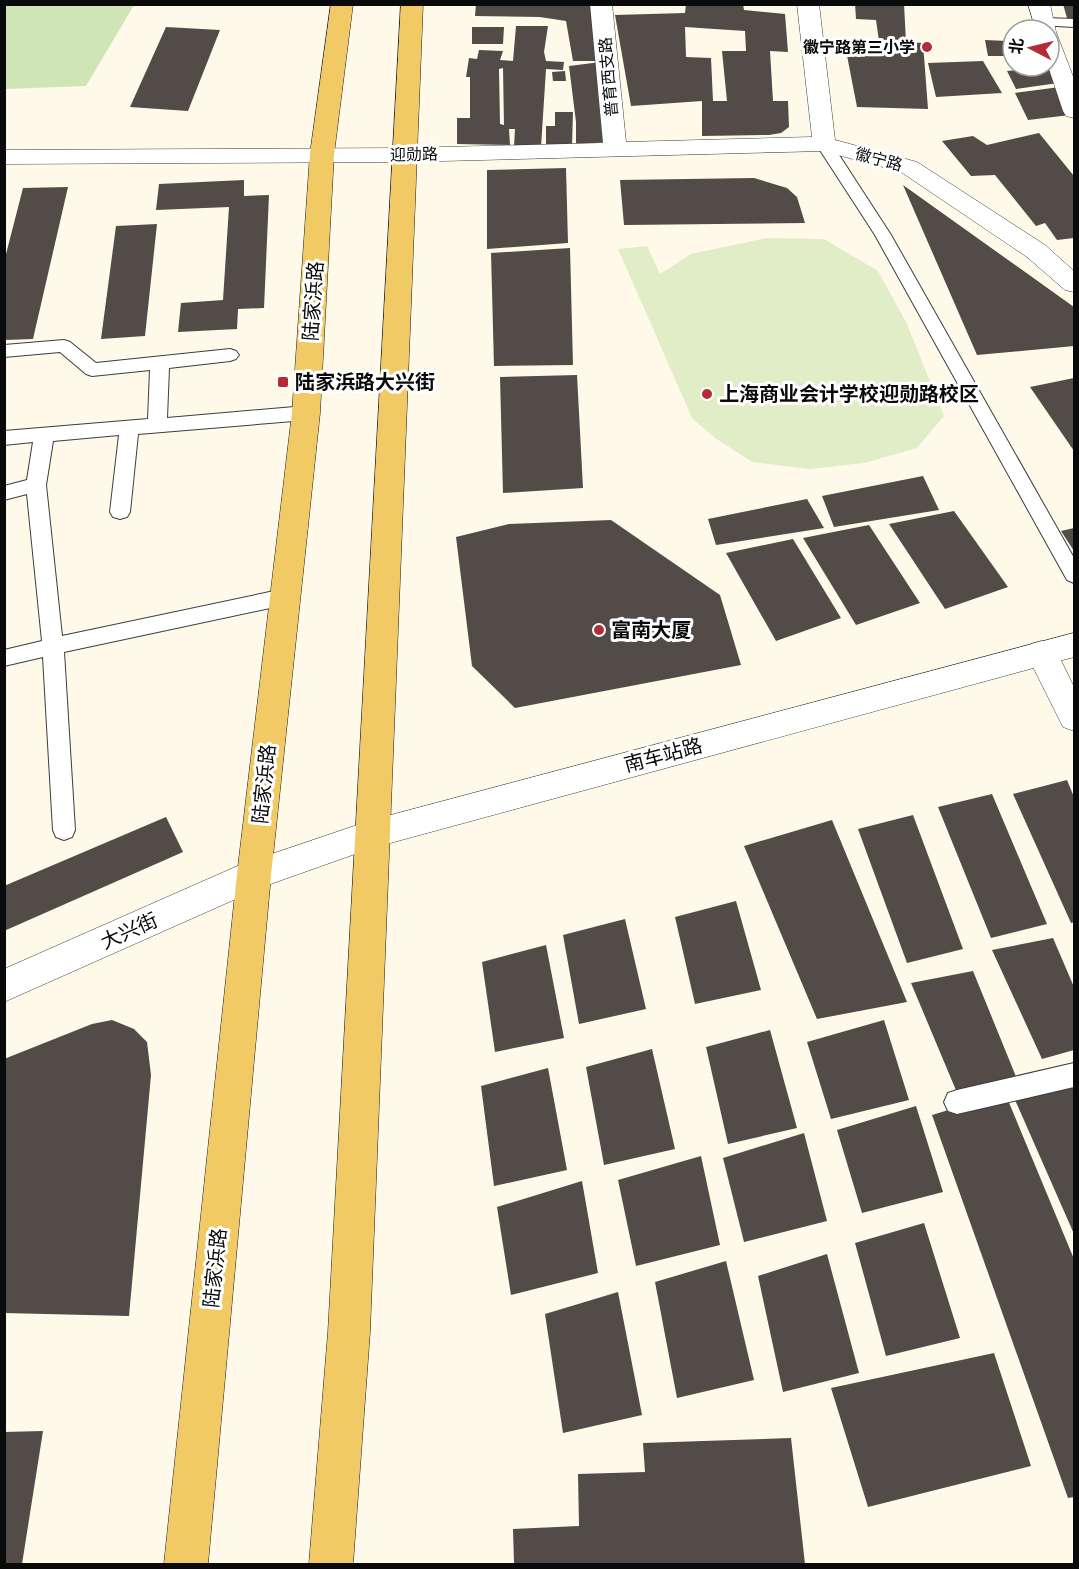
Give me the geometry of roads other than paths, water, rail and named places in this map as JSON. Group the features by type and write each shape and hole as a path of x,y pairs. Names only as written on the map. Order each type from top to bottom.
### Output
{"main road":[{"name":"陆家浜路","path":"186,1564 254,875 306,413 322,154 342,4"},
{"path":"331,1564 349,1332 412,4"}],"street":[{"name":"普育西支路","path":"601,4 615,149"},
{"path":"808,4 824,144"},
{"path":"1061,72 1074,111"},
{"name":"迎勋路","path":"4,157 405,155 824,144"},
{"name":"徽宁路","path":"824,144 909,167 1036,251 1074,284"},
{"name":"南车站路","path":"254,875 372,834 1074,645"},
{"path":"1042,653 1074,718"},
{"name":"大兴街","path":"4,986 254,875"}],"lane":[{"path":"824,144 883,235 1074,575"},
{"path":"4,351 64,346 92,370 230,355"},
{"path":"157,426 160,362"},
{"path":"4,438 306,413"},
{"path":"120,512 129,428"},
{"path":"44,435 36,486 53,647 64,830"},
{"path":"4,494 36,486"},
{"path":"4,658 284,597"},
{"path":"957,1102 1074,1075"}],"place":[{"name":"徽宁路第三小学","path":"927,47"},
{"name":"陆家浜路大兴街","path":"283,382"},
{"name":"上海商业会计学校迎勋路校区","path":"707,394"},
{"name":"富南大厦","path":"599,630"}]}
